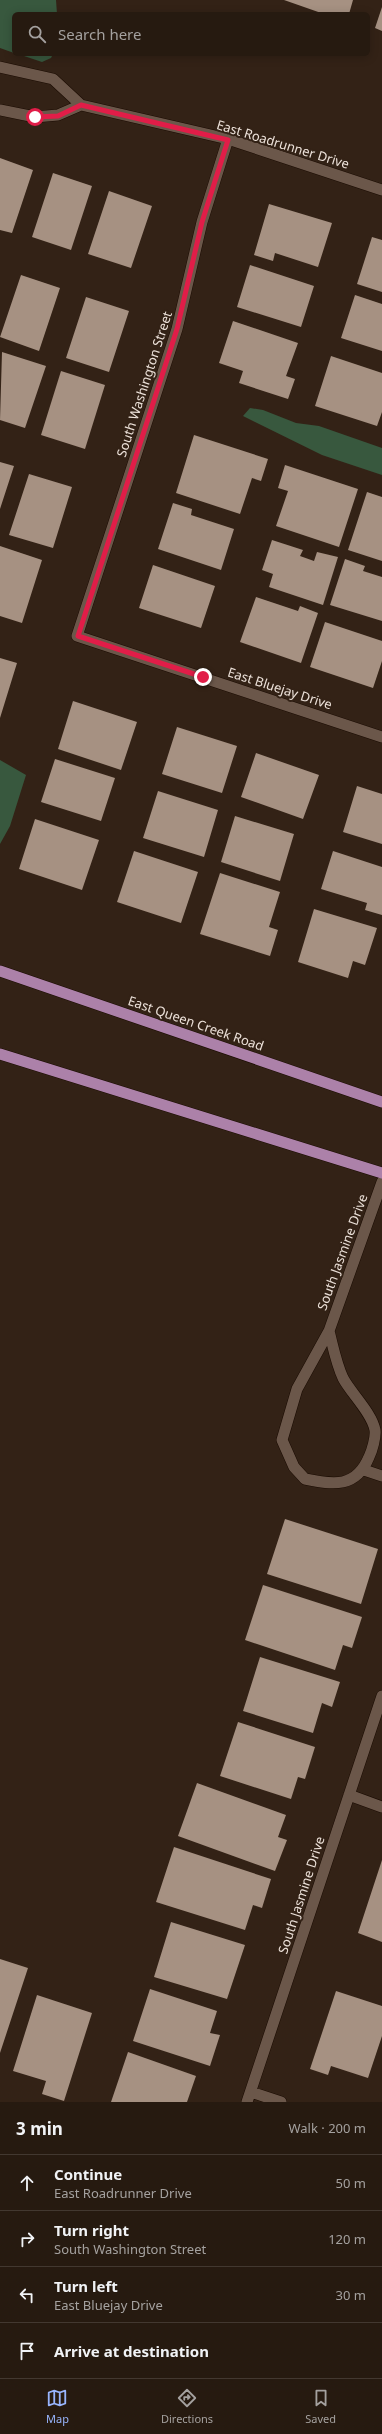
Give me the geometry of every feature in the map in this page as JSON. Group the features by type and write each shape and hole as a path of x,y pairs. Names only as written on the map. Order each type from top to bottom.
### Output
{"main road":[{"name":"East Queen Creek Road","path":"0,971 382,1102"},
{"path":"0,1054 382,1173"}],"street":[{"name":"East Roadrunner Drive","path":"0,67 53,79 81,105 228,140 382,190"},
{"path":"0,110 35,117 58,116 81,105"},
{"name":"South Washington Street","path":"78,636 177,329 202,222 228,140"},
{"name":"East Bluejay Drive","path":"78,636 382,737"},
{"name":"South Jasmine Drive","path":"329,1331 343,1378 358,1398 375,1430 371,1453 364,1470 351,1480 337,1483 305,1479 294,1467 282,1440 297,1389 329,1331 382,1182"},
{"path":"364,1470 382,1476"},
{"name":"South Jasmine Drive","path":"249,2097 382,1696"},
{"path":"349,1795 382,1806"},
{"path":"249,2097 281,2102"}],"green space":[{"path":"0,0 56,0 57,12 12,12 12,52 0,48"},
{"path":"24,56 52,56 51,58 42,62"},
{"path":"250,408 263,410 296,423 319,426 382,448 382,475 322,455 243,416"},
{"path":"0,760 26,775 10,826 0,844"}],"building":[{"path":"284,0 353,0 350,12 318,12"},
{"path":"382,7 382,31 375,28"},
{"path":"0,158 33,170 12,233 0,230"},
{"path":"53,173 92,186 71,250 32,237"},
{"path":"109,191 152,206 131,268 88,254"},
{"path":"269,204 332,223 318,267 275,253 273,261 254,255"},
{"path":"372,237 382,240 382,292 357,284"},
{"path":"250,265 314,286 301,327 237,307"},
{"path":"21,275 60,288 39,351 0,337"},
{"path":"355,295 382,304 382,351 341,338"},
{"path":"86,297 129,311 109,372 66,358"},
{"path":"233,321 298,343 286,376 295,379 288,399 239,383 243,371 219,363"},
{"path":"2,352 46,366 25,428 0,420"},
{"path":"331,356 382,373 382,412 377,426 315,406"},
{"path":"61,371 105,385 85,449 41,435"},
{"path":"194,435 268,459 261,481 252,478 240,514 176,493"},
{"path":"0,462 14,466 0,509"},
{"path":"285,465 358,489 339,547 276,526 288,491 278,488"},
{"path":"29,474 72,487 53,548 9,535"},
{"path":"367,492 382,497 382,561 348,550"},
{"path":"173,503 192,509 191,515 234,529 221,570 158,549"},
{"path":"272,540 303,550 300,556 314,561 317,552 338,557 323,605 269,587 273,574 262,570"},
{"path":"0,546 42,560 22,623 0,616"},
{"path":"345,559 365,566 363,571 382,577 382,621 330,605"},
{"path":"153,565 215,586 201,628 139,608"},
{"path":"256,597 298,611 300,606 318,613 301,663 240,642"},
{"path":"325,622 382,641 382,661 373,688 310,667"},
{"path":"0,658 17,663 0,718"},
{"path":"73,701 137,722 121,770 58,749"},
{"path":"177,727 237,746 222,793 162,774"},
{"path":"256,753 319,775 303,819 241,797"},
{"path":"55,759 115,778 101,821 41,802"},
{"path":"357,786 382,794 382,844 343,832"},
{"path":"158,791 218,810 204,857 143,838"},
{"path":"235,816 294,834 280,881 221,862"},
{"path":"35,819 99,840 82,890 19,869"},
{"path":"134,851 198,872 181,923 117,902"},
{"path":"333,851 382,867 382,915 365,910 367,903 321,889"},
{"path":"220,873 280,892 269,927 278,930 270,956 200,934"},
{"path":"314,909 377,928 365,965 353,961 348,978 298,962"},
{"path":"285,1519 378,1549 361,1604 267,1574"},
{"path":"263,1585 362,1617 352,1648 343,1645 335,1670 245,1640"},
{"path":"260,1657 340,1682 332,1707 322,1703 313,1733 243,1711"},
{"path":"238,1722 315,1747 305,1779 298,1777 291,1799 220,1776"},
{"path":"197,1783 286,1815 278,1837 287,1840 275,1871 178,1836"},
{"path":"174,1847 271,1879 262,1908 253,1905 245,1930 156,1902"},
{"path":"382,1860 382,1942 358,1933"},
{"path":"171,1922 245,1945 227,1999 154,1977"},
{"path":"0,1959 28,1968 0,2053"},
{"path":"150,1989 217,2011 210,2033 220,2035 210,2066 133,2041"},
{"path":"336,1991 382,2006 382,2036 368,2078 331,2066 328,2075 310,2069"},
{"path":"37,1995 92,2013 64,2101 42,2094 46,2081 13,2071"},
{"path":"128,2052 196,2076 187,2102 111,2102"}],"route":[{"path":"35,117 58,116 81,105 228,140 202,222 177,329 78,636 203,677"}]}
